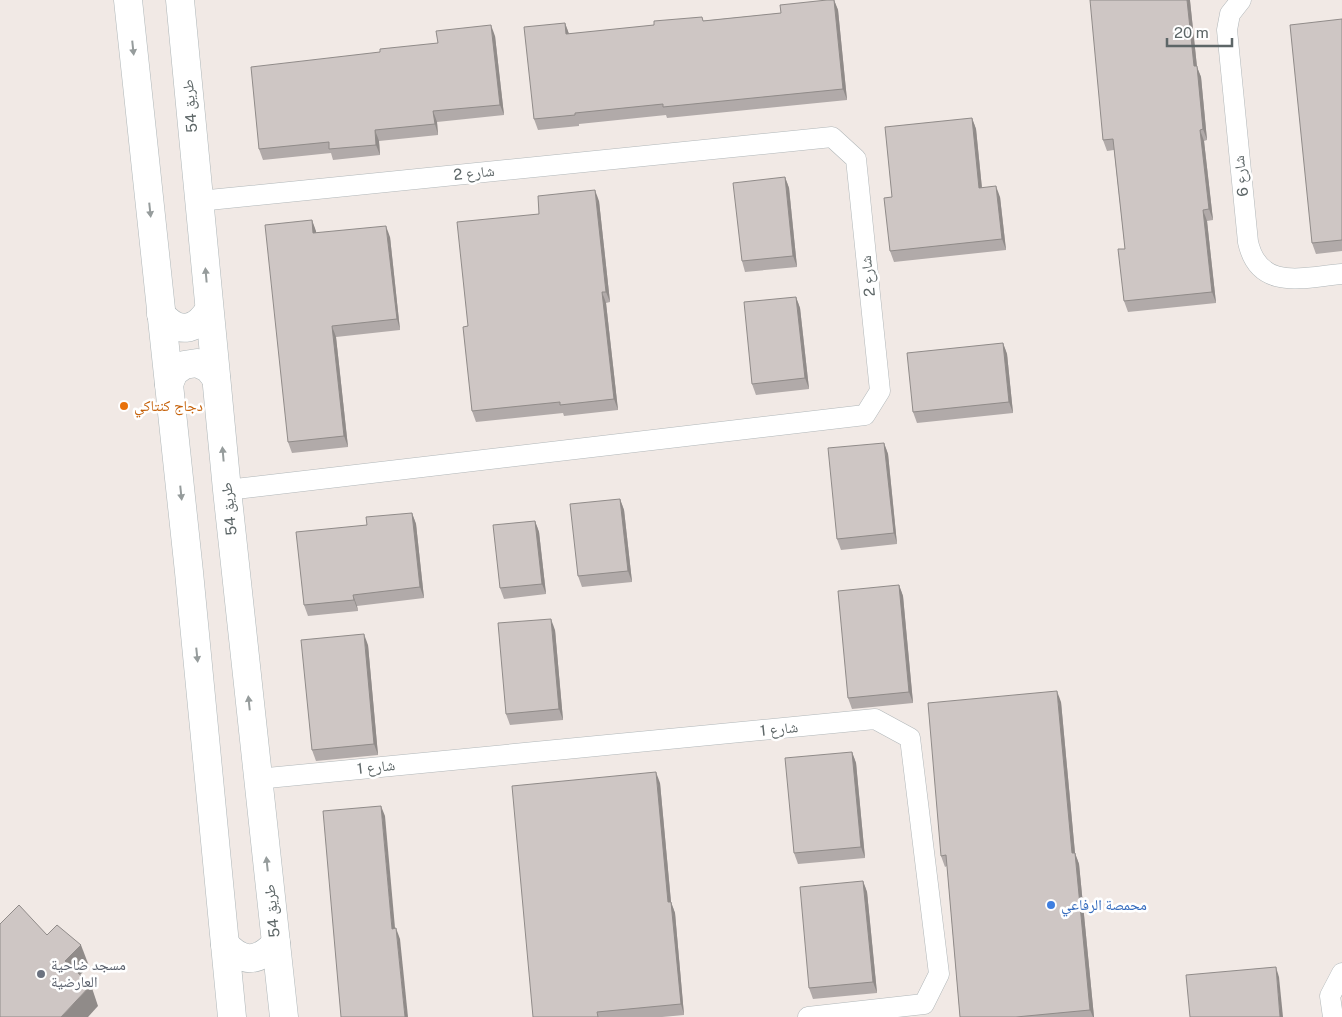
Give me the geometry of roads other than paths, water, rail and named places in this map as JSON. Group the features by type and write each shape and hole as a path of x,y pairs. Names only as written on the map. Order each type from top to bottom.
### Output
{"street":[{"path":"128,0 190,581 232,1017"},
{"name":"طريق 54","path":"180,0 227,490 284,1017"},
{"name":"شارع 6","path":"1241,0 1230,14 1227,30 1248,242 1251,254 1257,265 1267,273 1279,278 1291,279 1342,274"},
{"name":"شارع 2","path":"199,201 832,137 856,159 880,391 865,415 227,490"},
{"path":"161,314 169,323 180,328 192,327 202,320 209,310"},
{"path":"169,384 174,372 179,368 184,365 197,363 208,368 216,378"},
{"name":"شارع 1","path":"257,779 875,719 910,738 939,974 924,1004 808,1017"},
{"path":"225,944 233,953 244,958 257,958 268,953 276,943"},
{"path":"1333,1017 1330,996 1342,973"}],"place":[{"name":"دجاج كنتاكي","path":"124,406"},
{"name":"محمصة الرفاعي","path":"1051,905"},
{"name":"مسجد ضاحية العارضية","path":"41,974"}]}
